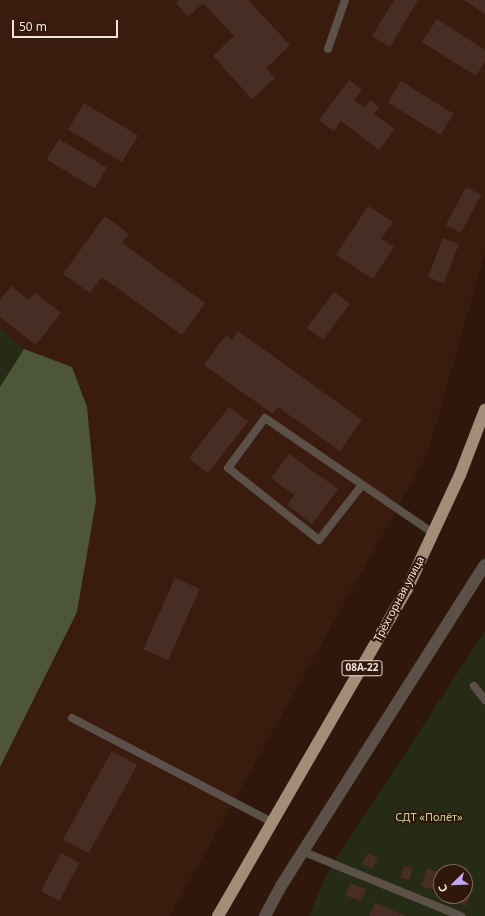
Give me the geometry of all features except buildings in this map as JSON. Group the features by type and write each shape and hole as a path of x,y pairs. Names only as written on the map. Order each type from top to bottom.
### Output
{"highway":[{"name":"Трёхгорная улица","path":"218,916 407,589 460,476 485,410"}],"street":[{"path":"265,916 485,565"}],"lane":[{"path":"328,48 345,0"},
{"path":"362,485 319,540 228,468 265,418 433,533"},
{"path":"474,686 485,700"},
{"path":"72,718 272,822"},
{"path":"304,852 462,916"}],"shaded area":[{"path":"0,0 485,0 485,254 427,455 170,916 0,916"}],"green space":[{"path":"0,329 24,349 0,387"},
{"path":"24,349 72,367 87,407 96,501 77,612 0,767 0,387"},
{"name":"СДТ «Полёт»","path":"485,631 485,916 309,916 328,871"}]}
